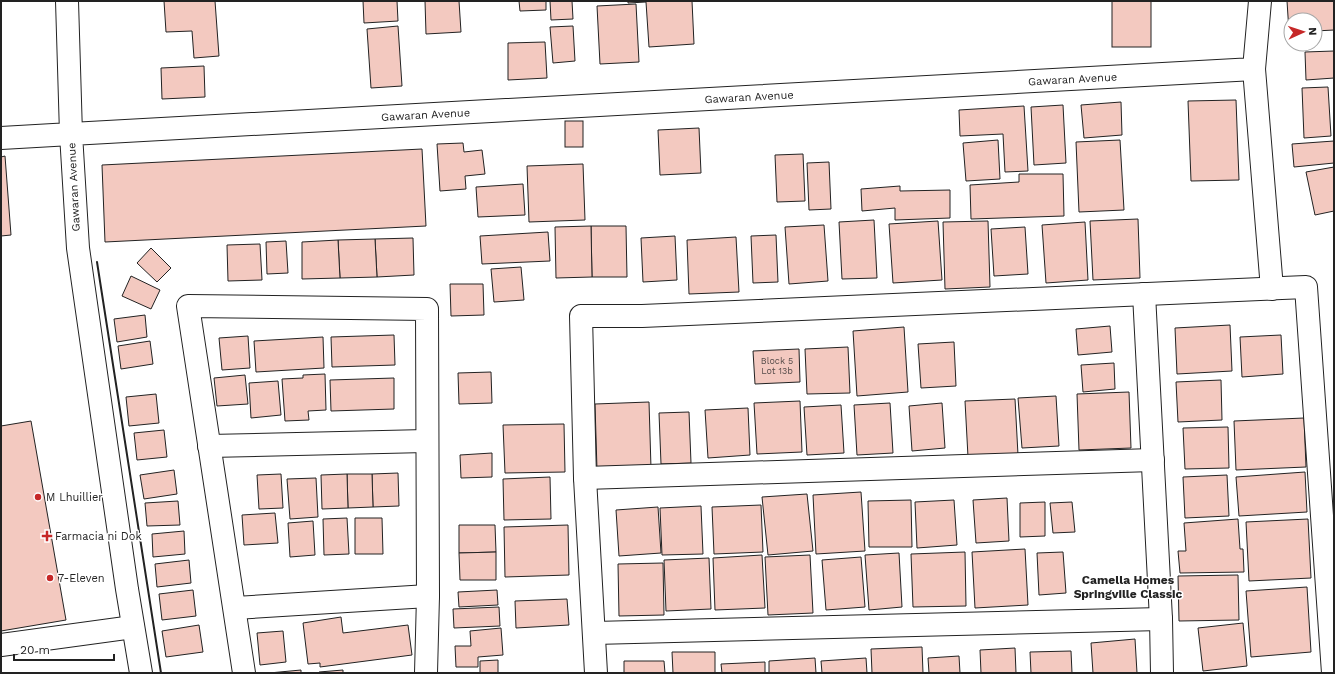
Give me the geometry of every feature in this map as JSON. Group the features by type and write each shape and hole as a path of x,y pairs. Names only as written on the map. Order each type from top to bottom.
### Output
{"street":[{"path":"1,138 71,134 67,1"},
{"path":"1260,1 1254,69 1272,289"},
{"name":"Gawaran Avenue","path":"141,673 78,248 71,134 1254,69"},
{"path":"596,673 585,478 581,316 658,315 1306,287 1333,673"},
{"path":"1144,294 1161,619 1162,673"},
{"path":"244,673 188,306 427,309 426,441 428,596 426,673"},
{"path":"210,446 426,441"},
{"path":"585,478 1152,460"},
{"path":"235,608 428,596"},
{"path":"594,633 1161,619"},
{"path":"1,645 133,627"}],"building":[{"path":"164,1 215,1 219,56 194,58 192,31 166,32"},
{"path":"363,1 397,1 398,21 364,23"},
{"path":"425,1 459,1 461,32 426,34"},
{"path":"519,1 546,1 546,10 520,11"},
{"path":"550,1 572,1 573,19 551,20"},
{"path":"628,1 692,1 694,44 649,47 646,2 628,3"},
{"path":"1112,1 1151,1 1151,47 1112,47"},
{"path":"1287,1 1334,1 1334,30 1323,31 1323,12 1288,12"},
{"path":"636,4 639,62 600,64 597,6"},
{"path":"398,26 402,86 371,88 367,29"},
{"path":"573,26 575,61 553,63 550,27"},
{"path":"545,42 547,78 508,80 508,43"},
{"path":"1334,51 1334,78 1306,80 1305,52"},
{"path":"204,66 205,97 162,99 161,68"},
{"path":"1328,87 1331,136 1304,138 1302,88"},
{"path":"1236,100 1239,180 1191,181 1188,101"},
{"path":"1121,102 1122,135 1084,138 1081,105"},
{"path":"1063,105 1066,163 1034,165 1031,107"},
{"path":"1024,106 1028,171 1005,172 1003,134 960,136 959,110"},
{"path":"565,121 583,121 583,147 565,147"},
{"path":"699,128 701,173 660,175 658,130"},
{"path":"998,140 1000,179 966,181 963,143"},
{"path":"1120,140 1124,210 1079,212 1076,142"},
{"path":"1334,141 1334,163 1294,167 1292,144"},
{"path":"463,143 464,152 482,150 485,174 465,176 466,189 440,191 437,144"},
{"path":"422,149 426,226 105,242 102,165"},
{"path":"803,154 805,201 777,202 775,155"},
{"path":"5,156 11,235 1,236 1,157"},
{"path":"829,162 831,209 809,210 807,163"},
{"path":"583,164 585,220 529,222 527,166"},
{"path":"1334,167 1334,211 1315,215 1306,172"},
{"path":"1019,174 1063,174 1064,216 971,219 970,185 1019,182"},
{"path":"523,184 525,215 478,217 476,187"},
{"path":"900,186 900,191 950,190 950,218 895,220 895,208 862,211 861,189"},
{"path":"1138,219 1140,278 1093,280 1090,221"},
{"path":"874,220 877,278 842,279 839,222"},
{"path":"938,221 942,280 893,283 889,224"},
{"path":"988,221 990,287 945,289 943,222"},
{"path":"1085,222 1088,280 1046,283 1042,225"},
{"path":"824,225 828,281 789,284 785,227"},
{"path":"591,226 626,226 627,277 592,277"},
{"path":"591,226 592,277 556,278 555,227"},
{"path":"1025,227 1028,274 994,276 991,229"},
{"path":"548,232 550,261 482,264 480,236"},
{"path":"776,235 778,282 753,283 751,236"},
{"path":"675,236 677,280 643,282 641,238"},
{"path":"736,237 739,292 689,294 687,240"},
{"path":"413,238 414,275 377,277 375,239"},
{"path":"375,239 377,277 340,278 338,240"},
{"path":"338,240 340,278 302,279 302,242"},
{"path":"286,241 288,273 267,274 266,242"},
{"path":"260,244 262,280 228,281 227,245"},
{"path":"151,248 171,268 157,282 137,263"},
{"path":"521,267 524,300 494,302 491,269"},
{"path":"131,276 160,290 151,309 122,296"},
{"path":"450,284 483,284 484,315 451,316"},
{"path":"145,315 147,337 117,342 114,319"},
{"path":"1230,325 1232,371 1177,374 1175,328"},
{"path":"1110,326 1112,352 1078,355 1076,329"},
{"path":"904,327 908,392 857,396 853,331"},
{"path":"394,335 395,365 332,367 331,337"},
{"path":"1281,335 1283,374 1242,377 1240,337"},
{"path":"248,336 250,368 222,370 219,338"},
{"path":"323,337 324,368 256,372 254,341"},
{"path":"150,341 153,364 121,369 118,346"},
{"path":"954,342 956,386 921,388 918,344"},
{"path":"848,347 850,393 807,394 805,349"},
{"path":"799,349 800,382 755,384 753,351"},
{"path":"1114,363 1115,389 1083,392 1081,365"},
{"path":"491,372 492,403 459,404 458,373"},
{"path":"325,374 326,410 308,411 309,420 285,421 282,379 303,378 303,375"},
{"path":"245,375 248,404 217,406 214,378"},
{"path":"394,378 394,409 331,411 330,380"},
{"path":"1221,380 1222,420 1178,422 1176,382"},
{"path":"278,381 281,415 251,418 249,383"},
{"path":"1129,392 1131,448 1079,450 1077,394"},
{"path":"156,394 159,423 129,426 126,397"},
{"path":"1056,396 1059,446 1022,448 1018,398"},
{"path":"1015,399 1018,455 968,457 965,401"},
{"path":"800,401 802,452 757,454 754,403"},
{"path":"649,402 651,468 597,470 595,404"},
{"path":"890,403 893,453 857,455 854,405"},
{"path":"942,403 945,448 912,451 909,406"},
{"path":"841,405 844,453 807,455 804,407"},
{"path":"748,408 750,455 708,458 705,410"},
{"path":"689,412 691,463 661,464 659,413"},
{"path":"1304,418 1306,467 1236,470 1234,421"},
{"path":"31,421 66,620 1,631 1,426"},
{"path":"564,424 565,472 505,473 503,425"},
{"path":"1228,427 1229,468 1185,469 1183,428"},
{"path":"164,430 167,457 137,460 134,433"},
{"path":"492,453 492,477 461,478 460,455"},
{"path":"174,470 177,494 144,499 140,475"},
{"path":"1305,472 1307,512 1239,516 1236,477"},
{"path":"398,473 399,506 373,507 372,474"},
{"path":"281,474 283,508 259,509 257,475"},
{"path":"347,474 372,474 373,507 348,508"},
{"path":"347,474 348,508 322,509 321,475"},
{"path":"1227,475 1229,516 1185,518 1183,477"},
{"path":"550,477 551,519 504,520 503,479"},
{"path":"316,478 318,517 290,519 287,479"},
{"path":"861,492 865,551 816,554 813,495"},
{"path":"807,494 813,551 768,555 762,497"},
{"path":"1007,498 1009,541 976,543 973,500"},
{"path":"911,500 912,547 869,547 868,501"},
{"path":"954,500 957,545 917,548 915,502"},
{"path":"178,501 180,525 147,526 145,503"},
{"path":"1045,502 1045,536 1020,537 1020,503"},
{"path":"1072,502 1075,532 1053,533 1050,503"},
{"path":"761,505 763,552 714,554 712,507"},
{"path":"701,506 703,554 662,555 660,508"},
{"path":"658,507 661,553 619,556 616,510"},
{"path":"275,513 278,543 244,545 242,515"},
{"path":"347,518 349,554 324,555 323,519"},
{"path":"355,518 382,518 383,554 355,554"},
{"path":"1238,519 1240,549 1243,549 1244,572 1180,573 1178,551 1186,551 1184,523"},
{"path":"1308,519 1311,578 1249,581 1246,522"},
{"path":"313,521 315,555 290,557 288,523"},
{"path":"459,525 495,525 496,552 459,553"},
{"path":"568,525 569,575 505,577 504,527"},
{"path":"184,531 185,554 153,557 152,534"},
{"path":"1025,549 1028,605 975,608 972,552"},
{"path":"496,552 496,580 460,580 459,553"},
{"path":"965,552 966,606 913,607 911,554"},
{"path":"1063,552 1066,593 1039,595 1037,553"},
{"path":"899,553 902,607 869,610 865,555"},
{"path":"762,555 765,608 715,610 713,558"},
{"path":"810,555 813,613 768,615 765,557"},
{"path":"861,557 865,607 826,610 822,560"},
{"path":"709,558 711,609 666,611 664,560"},
{"path":"189,560 191,583 157,587 155,564"},
{"path":"663,563 664,615 619,616 618,564"},
{"path":"1238,575 1239,620 1179,621 1178,576"},
{"path":"1307,587 1311,652 1251,657 1246,591"},
{"path":"193,590 196,616 162,620 159,594"},
{"path":"497,590 498,605 459,607 458,592"},
{"path":"567,599 569,625 516,628 515,601"},
{"path":"499,607 500,626 454,628 453,609"},
{"path":"341,617 343,633 408,625 412,655 320,667 320,663 308,664 303,623"},
{"path":"1243,623 1247,666 1203,671 1198,628"},
{"path":"199,625 203,652 166,657 162,631"},
{"path":"501,628 503,655 478,657 478,667 456,667 455,646 471,646 470,631"},
{"path":"283,631 286,662 260,665 257,633"},
{"path":"1135,639 1137,673 1093,673 1091,643"},
{"path":"922,647 923,673 872,673 871,649"},
{"path":"1015,648 1016,673 981,673 980,650"},
{"path":"1071,651 1072,673 1031,673 1030,652"},
{"path":"672,652 715,652 715,673 673,673"},
{"path":"959,656 960,673 929,673 928,658"},
{"path":"815,658 816,673 769,673 769,661"},
{"path":"866,658 867,673 822,673 821,661"},
{"path":"498,660 498,673 480,673 480,661"},
{"path":"624,661 664,661 665,673 624,673"},
{"path":"765,662 765,673 722,673 721,664"},
{"path":"301,670 301,673 269,673"},
{"path":"343,670 343,673 319,673 319,672"}],"wall":[{"path":"97,262 161,673"}],"place":[{"name":"M Lhuillier","path":"38,497"},
{"name":"Farmacia ni Dok","path":"47,536"},
{"name":"7-Eleven","path":"50,578"}],"district":[{"name":"Camella Homes Springville Classic","path":"1128,587"}]}
